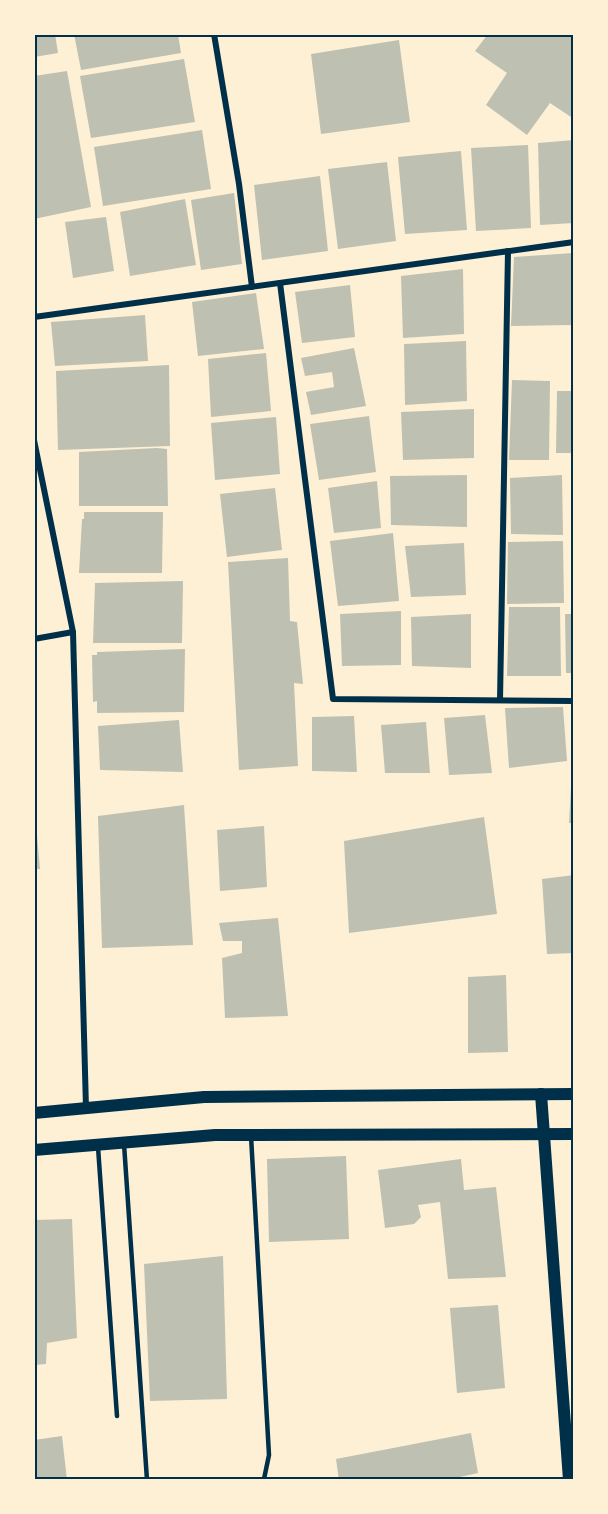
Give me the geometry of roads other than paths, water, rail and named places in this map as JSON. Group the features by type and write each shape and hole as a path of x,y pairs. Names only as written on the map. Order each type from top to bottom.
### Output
{"main road":[{"path":"542,1094 569,1479"},
{"path":"34,1113 204,1097 573,1094"},
{"path":"34,1150 215,1135 573,1134"}],"street":[{"path":"214,34 239,184 252,287"},
{"path":"34,317 573,242"},
{"path":"500,700 508,251"},
{"path":"280,283 333,699 573,701"},
{"path":"34,440 73,632 86,1108"},
{"path":"34,639 73,632"}],"lane":[{"path":"251,1136 269,1455 264,1479 258,1479"},
{"path":"124,1142 147,1479"},
{"path":"98,1144 117,1416"}]}
